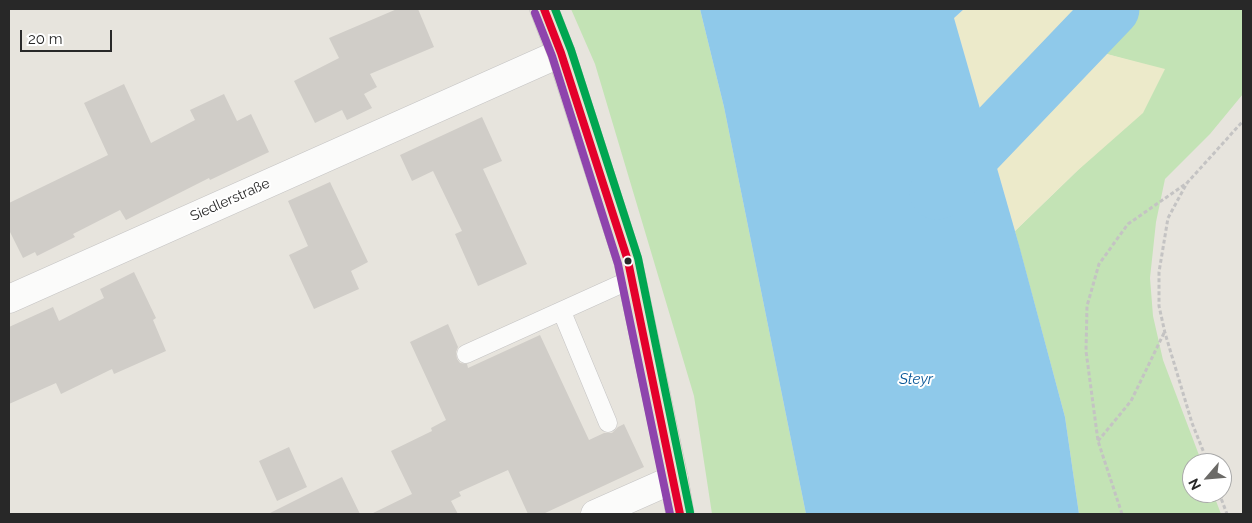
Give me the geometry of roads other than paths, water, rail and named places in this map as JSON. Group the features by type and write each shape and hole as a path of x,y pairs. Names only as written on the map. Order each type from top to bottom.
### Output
{"main road":[{"path":"544,9 561,53 628,261 680,514"}],"street":[{"name":"Siedlerstraße","path":"9,299 561,53"},
{"path":"595,514 674,479"}],"lane":[{"path":"466,354 632,279"},
{"path":"562,312 608,423"}],"water":[{"name":"Steyr","path":"700,9 964,9 954,18 1019,245 1065,417 1079,514 806,514 724,107"}],"waterway":[{"name":"Steyr","path":"937,192 1112,9"}]}
